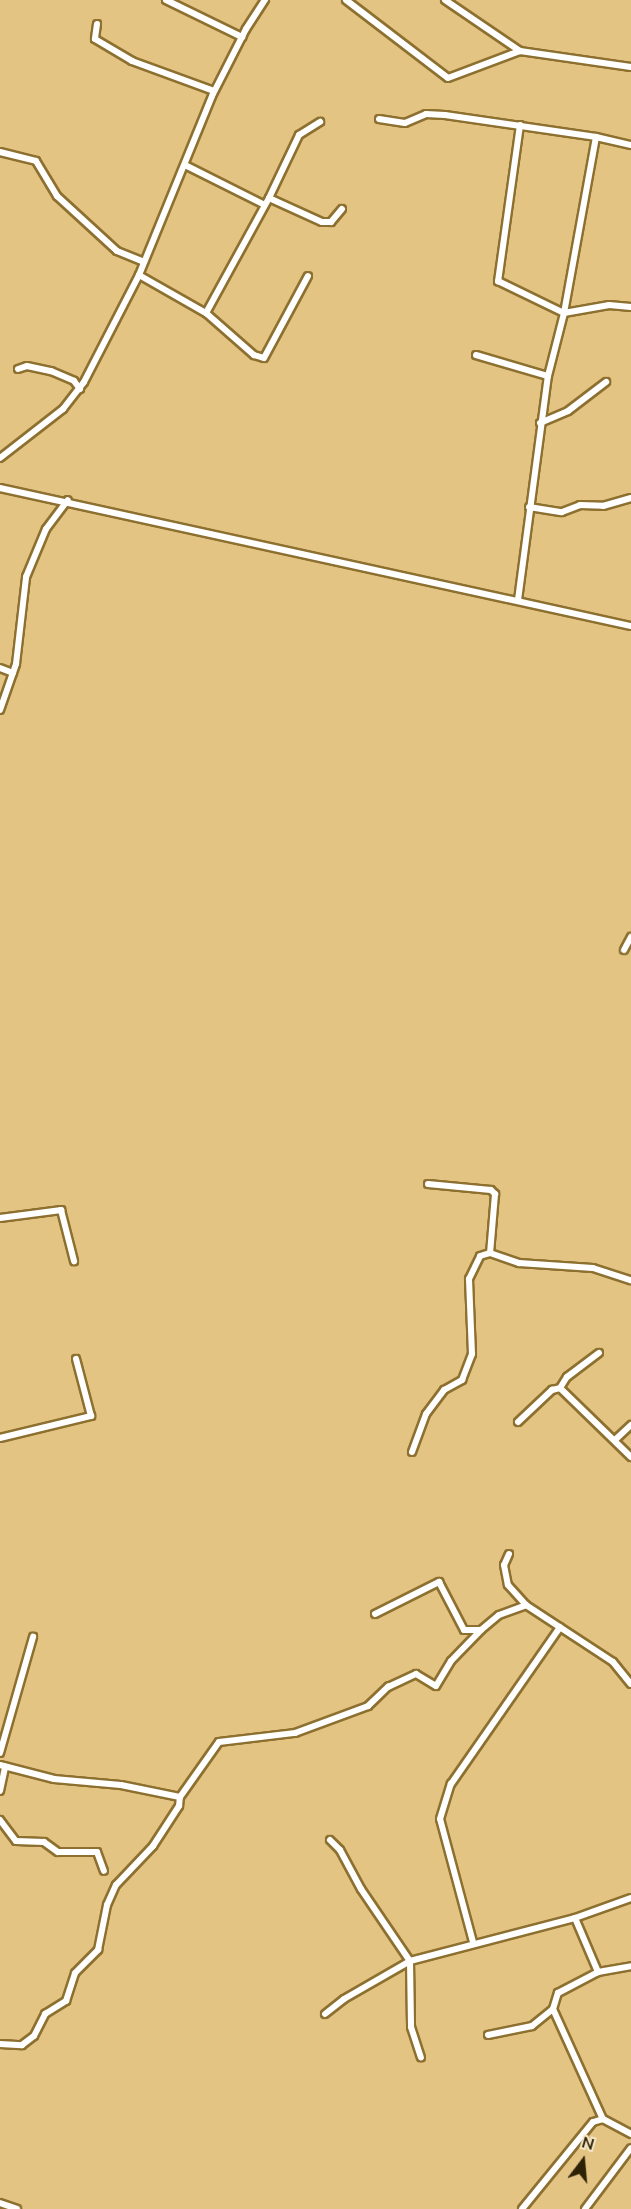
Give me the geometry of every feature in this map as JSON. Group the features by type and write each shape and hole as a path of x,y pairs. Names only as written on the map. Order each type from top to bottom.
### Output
{"street":[{"path":"166,0 242,38"},
{"path":"0,458 39,431 80,389 139,275 214,91 265,0"},
{"path":"346,0 448,78 520,51"},
{"path":"445,0 520,51 631,67"},
{"path":"97,24 94,39 132,61 214,91"},
{"path":"379,119 405,123 426,114 445,115 520,124 631,145"},
{"path":"206,313 269,198 299,135 320,122"},
{"path":"520,124 498,281 564,313 609,305 631,307"},
{"path":"518,600 540,423 548,376 564,313 596,137"},
{"path":"0,152 36,161 57,196 117,250 144,262"},
{"path":"185,165 265,205"},
{"path":"269,198 322,222 331,222 342,209"},
{"path":"139,275 206,313 254,355 264,358 308,276"},
{"path":"476,355 548,376"},
{"path":"18,369 27,366 51,370 74,381 80,389"},
{"path":"540,423 568,411 606,382"},
{"path":"0,488 68,500 631,626"},
{"path":"529,507 562,512 580,505 603,506 631,498"},
{"path":"0,710 13,673 26,577 46,529 68,500"},
{"path":"0,668 13,673"},
{"path":"624,950 631,937"},
{"path":"428,1184 491,1190 495,1194 490,1253"},
{"path":"0,1218 61,1210 74,1261"},
{"path":"412,1452 426,1414 444,1390 462,1380 472,1354 469,1279 480,1256 490,1253 519,1263 593,1268 631,1280"},
{"path":"518,1422 552,1390 560,1388 567,1377 599,1353"},
{"path":"0,1438 91,1416 76,1359"},
{"path":"560,1388 631,1457"},
{"path":"615,1439 631,1425"},
{"path":"509,1554 504,1565 508,1585 526,1605 613,1662 631,1684"},
{"path":"375,1614 439,1582 464,1630 481,1630"},
{"path":"0,2044 21,2045 34,2036 45,2014 66,2001 75,1973 98,1950 107,1905 116,1885 153,1846 179,1806 180,1797 219,1742 295,1732 368,1706 388,1687 416,1674 436,1686 451,1661 481,1630 499,1615 526,1605"},
{"path":"473,1942 440,1819 450,1784 560,1627"},
{"path":"0,1753 33,1637"},
{"path":"0,1791 2,1766 54,1779 121,1785 180,1797"},
{"path":"0,1820 16,1841 44,1842 58,1852 97,1852 104,1871"},
{"path":"330,1840 340,1850 361,1889 410,1961 411,2027 421,2057"},
{"path":"326,2014 344,1999 410,1961 473,1942 575,1918 631,1898"},
{"path":"575,1918 598,1972"},
{"path":"631,1966 598,1972 554,1995 554,2009 603,2119 631,2134"},
{"path":"488,2035 532,2026 554,2009"},
{"path":"522,2209 593,2122 603,2119"},
{"path":"585,2209 631,2148"},
{"path":"0,2203 17,2209"}]}
